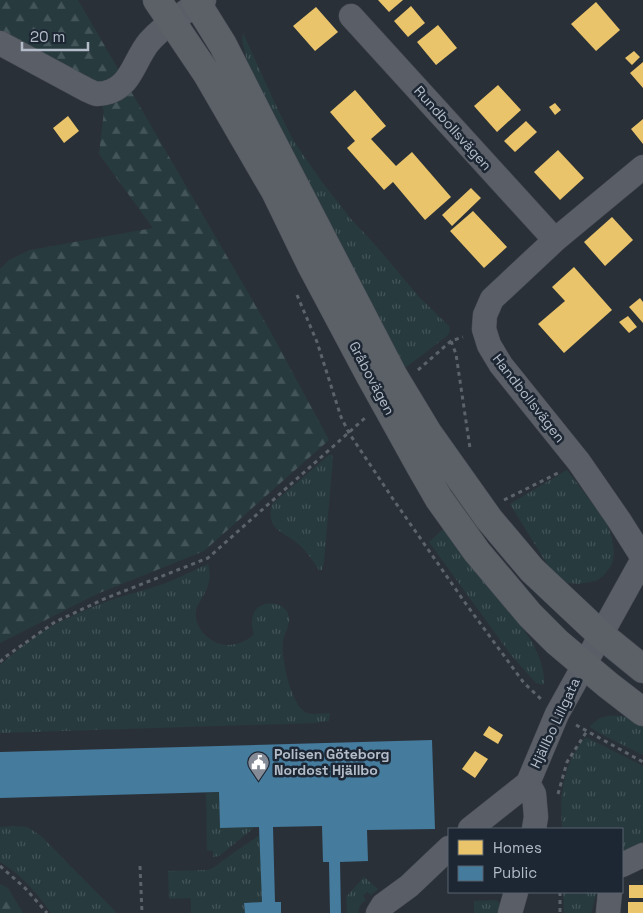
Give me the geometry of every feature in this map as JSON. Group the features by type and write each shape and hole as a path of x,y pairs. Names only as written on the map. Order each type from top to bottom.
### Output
{"main road":[{"name":"Gråbovägen","path":"199,1 394,375 428,433 489,519 532,570 600,634 643,669"},
{"name":"Gråbovägen","path":"165,10 207,74 275,191 364,365 439,499 477,552 530,615 557,642 643,712"}],"street":[{"path":"0,43 87,90 98,94 108,92 121,86 132,72 165,10 199,1"},
{"name":"Rundbollsvägen","path":"351,16 555,240"},
{"path":"484,329 484,314 492,299 555,240 643,167"},
{"name":"Handbollsvägen","path":"484,329 489,345 502,365 579,462 620,520 643,558"},
{"name":"Hjällbo Lillgata","path":"471,828 528,783 557,714 643,558"},
{"name":"Hjällbo Lillgata","path":"528,783 534,794 536,817 534,828"},
{"path":"378,913 383,904 409,886 448,849"},
{"path":"623,865 643,855"},
{"path":"510,913 516,893"},
{"path":"608,913 610,893"}],"path":[{"path":"298,291 297,296 318,342 341,417 349,432 398,508 524,683 557,714 643,762"},
{"path":"414,374 451,341 484,329"},
{"path":"451,341 456,354 471,451"},
{"path":"0,662 55,622 104,599 208,558 370,412"},
{"path":"501,502 579,462"},
{"path":"556,802 567,762 587,731"},
{"path":"0,866 25,888 47,913"},
{"path":"140,866 142,913"},
{"path":"560,893 560,913"}],"green space":[{"path":"0,0 78,0 268,327 329,440 204,551 97,594 0,643 0,269 9,260 30,250 153,228 99,154 104,111 89,78 0,50"},
{"path":"243,33 293,140 322,182 351,219 420,298 449,326 450,331 447,336 405,368 242,64 247,61 242,40"},
{"path":"329,455 332,455 333,458 324,562 322,570 319,570 300,546 276,528 271,519 271,513 272,504"},
{"path":"567,470 607,523 612,538 614,553 611,566 596,581 578,584 561,580 549,567 510,504"},
{"path":"444,528 527,635 540,661 544,677 543,685 536,683 511,655 429,542"},
{"path":"208,564 209,583 196,610 196,618 201,630 217,643 230,645 240,643 249,639 254,634 252,617 258,607 267,604 281,606 288,613 289,617 283,649 285,670 296,702 301,709 310,714 330,713 329,721 0,733 0,665 22,646 44,631 80,613 115,599 166,583"},
{"path":"608,716 626,717 643,724 643,755 590,727 600,718"},
{"path":"586,737 643,766 643,845 623,851 623,828 562,828 561,803 563,786 570,763"},
{"path":"219,792 220,828 255,827 219,856 213,857 213,851 207,850 206,793"},
{"path":"0,827 27,827 41,836 117,913 51,913 15,872 0,862"},
{"path":"260,835 262,902 245,903 245,913 191,913 190,898 169,899 168,871 208,870"},
{"path":"364,877 378,889 371,895 367,892 363,896 366,900 360,905 359,913 347,913 346,897"},
{"path":"0,884 8,888 23,913 0,913"},
{"path":"563,893 597,893 591,913 564,913"},
{"path":"496,900 501,904 501,913 474,913 474,901"}],"building: Homes":[{"path":"378,0 403,0 389,12"},
{"path":"596,2 620,30 596,51 571,24"},
{"path":"411,6 425,23 408,37 394,21"},
{"path":"316,7 338,32 315,51 293,26"},
{"path":"438,25 457,48 436,65 417,42"},
{"path":"634,51 640,57 632,65 625,58"},
{"path":"643,62 643,88 630,73"},
{"path":"498,85 521,110 497,132 474,106"},
{"path":"355,90 386,126 371,139 396,166 412,152 451,197 425,220 393,182 384,190 347,148 355,141 330,112"},
{"path":"555,103 561,110 555,115 549,107"},
{"path":"68,116 79,131 64,143 53,128"},
{"path":"643,119 643,144 631,129"},
{"path":"526,121 537,132 515,152 504,141"},
{"path":"558,150 584,178 560,200 534,172"},
{"path":"471,188 481,198 452,226 442,215"},
{"path":"473,211 507,247 484,268 450,231"},
{"path":"612,217 633,240 605,266 584,242"},
{"path":"574,267 612,310 564,353 538,324 565,301 552,287"},
{"path":"640,298 643,302 643,323 629,307"},
{"path":"628,316 637,327 629,333 619,322"},
{"path":"489,726 503,735 498,744 483,735"},
{"path":"475,751 488,759 475,778 462,769"},
{"path":"629,885 643,885 643,898 629,898"},
{"path":"628,902 643,902 643,913 628,913"}],"building: Public":[{"path":"432,740 435,829 367,830 368,861 340,862 341,913 330,913 329,862 323,862 322,826 273,827 275,902 281,902 281,913 245,913 244,903 262,902 259,827 220,828 219,792 0,798 0,752"}],"place":[{"name":"Polisen Göteborg Nordost Hjällbo","path":"258,781"}]}
